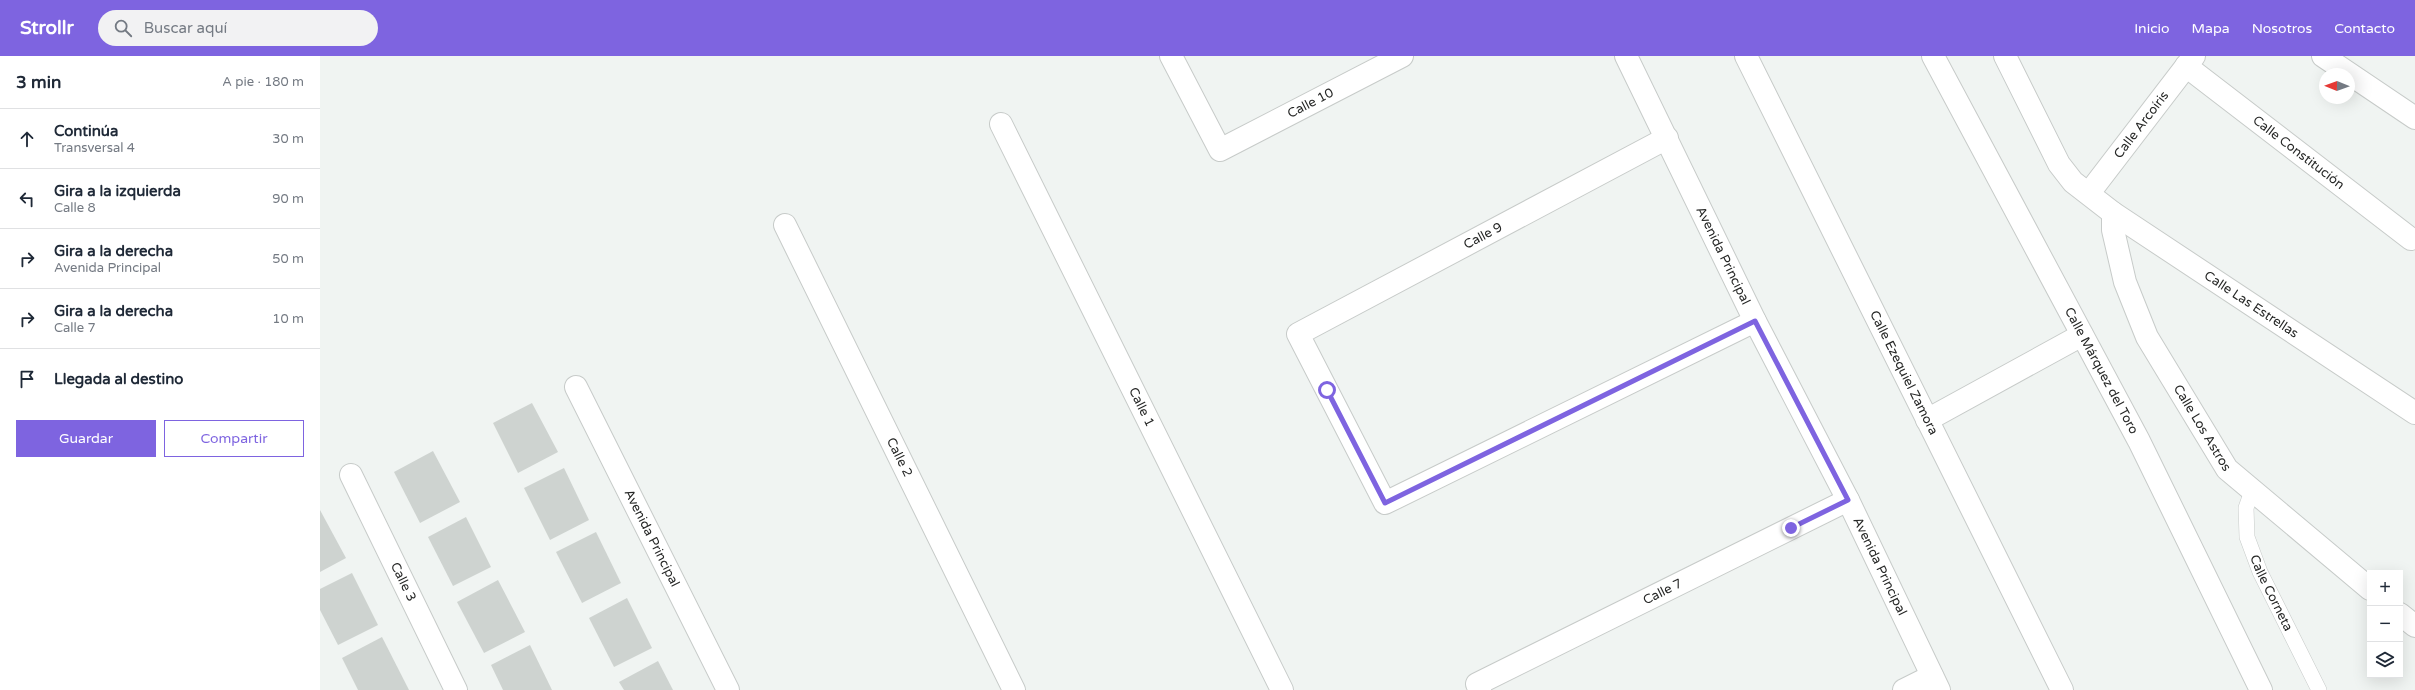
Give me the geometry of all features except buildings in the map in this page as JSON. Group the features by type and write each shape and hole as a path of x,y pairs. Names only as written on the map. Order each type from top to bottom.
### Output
{"street":[{"name":"Calle 10","path":"1171,56 1220,150 1402,56"},
{"name":"Avenida Principal","path":"1626,56 1668,138 1755,321 1848,500 1935,683"},
{"name":"Calle Ezequiel Zamora","path":"1746,56 2062,690"},
{"name":"Calle Márquez del Toro","path":"1933,56 2138,441 2261,690"},
{"name":"Calle Las Estrellas","path":"2006,56 2059,164 2073,182 2090,194 2113,214 2415,413"},
{"path":"2323,56 2415,118"},
{"name":"Calle Arcoíris","path":"2090,194 2190,61"},
{"name":"Calle Constitución","path":"2190,61 2411,239"},
{"name":"Calle 1","path":"1001,124 1282,690"},
{"name":"Calle 9","path":"1668,138 1298,334 1385,503 1755,321"},
{"name":"Calle Los Astros","path":"2113,214 2113,230 2125,282 2147,337 2227,469 2367,587"},
{"name":"Calle 2","path":"785,225 1014,690"},
{"path":"1927,420 2082,335"},
{"name":"Avenida Principal","path":"576,387 728,690"},
{"name":"Calle 3","path":"351,475 456,690"},
{"name":"Calle 7","path":"1479,687 1848,500"},
{"path":"2403,616 2415,626"},
{"path":"1904,690 1935,683"}],"lane":[{"name":"Calle Corneta","path":"2252,491 2246,508 2247,537 2260,572 2319,690"}],"route":[{"path":"1327,390 1385,503 1755,321 1848,500 1791,528"}]}
